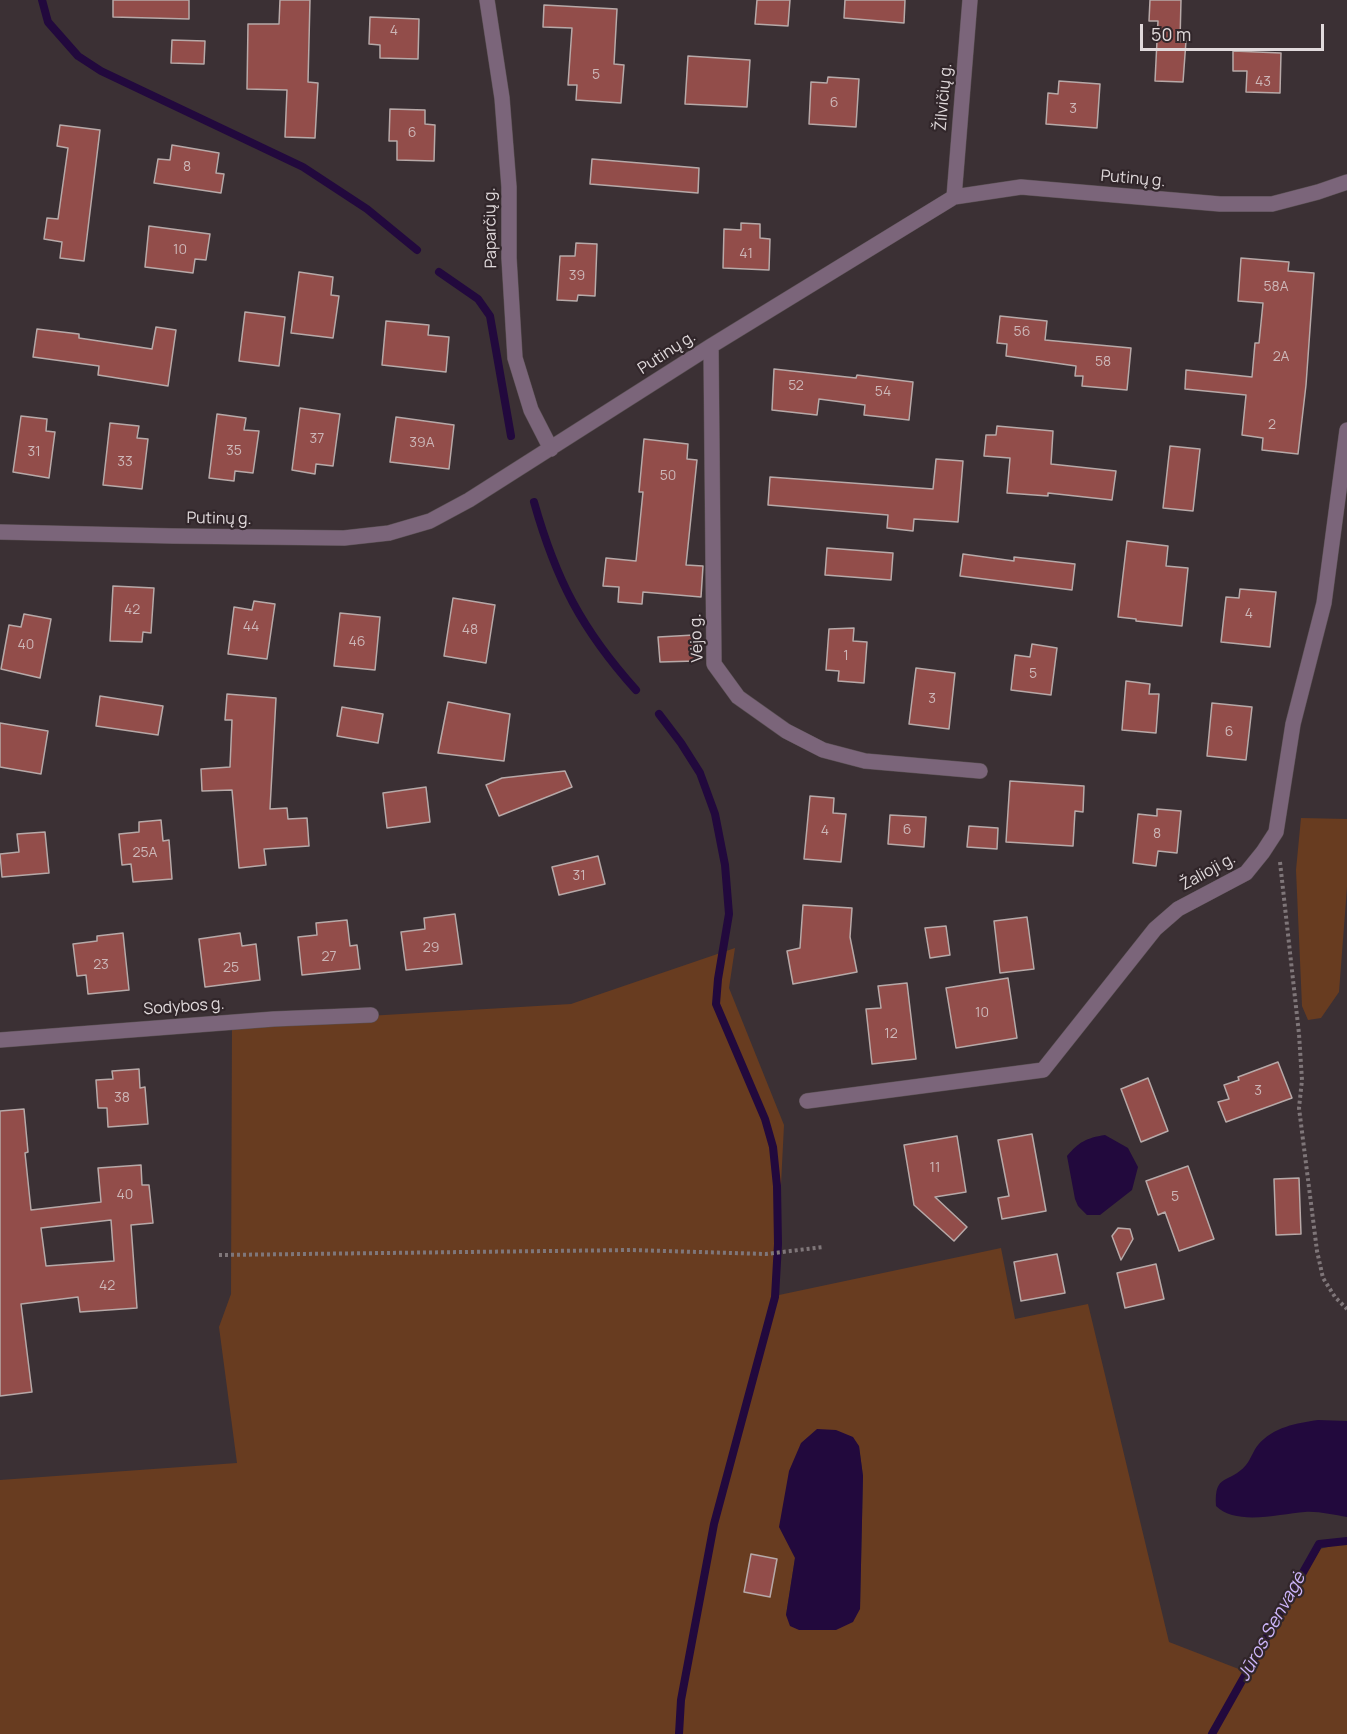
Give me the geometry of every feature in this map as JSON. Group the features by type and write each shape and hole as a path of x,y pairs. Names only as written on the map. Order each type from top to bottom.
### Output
{"street":[{"name":"Paparčių g.","path":"487,0 502,98 516,358 531,410 550,449"},
{"name":"Žilvičių g.","path":"954,197 970,0"},
{"name":"Putinų g.","path":"0,532 297,538 344,538 389,533 430,521 469,500 711,346 954,197 1021,187 1220,204 1272,204 1347,182"},
{"name":"Vėjo g.","path":"711,346 714,664 738,697 786,731 824,750 865,761 980,771"},
{"name":"Žalioji g.","path":"807,1101 1043,1070 1155,929 1178,909 1246,873 1263,852 1276,832 1293,724 1324,603 1347,430"},
{"name":"Sodybos g.","path":"0,1040 274,1019 371,1015"}],"path":[{"path":"1276,832 1299,1034 1302,1080 1299,1108 1317,1251 1323,1278 1335,1297 1347,1309"},
{"path":"219,1256 631,1250 766,1254 823,1247"}],"shaded area":[{"path":"1301,818 1347,819 1347,887 1339,992 1321,1018 1308,1020 1302,1006 1296,870"},
{"path":"735,948 729,988 784,1125 778,1244 779,1295 1001,1248 1015,1319 1088,1304 1169,1642 1249,1673 1320,1549 1347,1542 1347,1734 0,1734 0,1480 237,1463 219,1327 231,1294 232,1024 571,1004","holes":["859,1446 863,1476 860,1609 786,1615 795,1558"]},
{"path":"1105,1135 1128,1148 1138,1167 1132,1190 1100,1215 1087,1215 1075,1199 1067,1156 1083,1141"},
{"path":"1318,1420 1347,1421 1347,1517 1310,1512 1246,1517 1224,1512 1216,1506 1217,1488 1220,1483 1246,1465 1256,1447 1264,1439 1286,1427"},
{"path":"817,1429 836,1430 853,1437 859,1446 863,1476 860,1609 853,1622 836,1630 799,1630 790,1626 786,1615 795,1558 779,1527 789,1471 801,1443"}],"building":[{"path":"113,0 189,0 189,19 113,17"},
{"path":"280,0 310,0 308,82 318,83 315,138 285,137 287,90 247,89 248,24 279,24"},
{"path":"757,0 790,0 788,26 755,24"},
{"path":"845,0 905,0 904,23 844,18"},
{"path":"1150,0 1181,0 1180,41 1186,41 1183,82 1155,81 1158,21 1149,21"},
{"path":"544,5 617,9 614,64 624,65 621,103 576,100 577,85 568,85 572,28 543,27"},
{"path":"370,17 419,19 418,59 380,58 380,45 369,44"},
{"path":"172,40 205,41 204,64 171,63"},
{"path":"1233,51 1281,53 1280,93 1246,92 1247,71 1233,71"},
{"path":"688,56 750,60 747,107 685,104"},
{"path":"828,77 859,79 856,127 809,124 811,82 827,83"},
{"path":"1059,81 1100,84 1097,128 1046,124 1048,93 1058,94"},
{"path":"390,109 425,110 425,124 435,125 434,161 397,160 397,141 389,141"},
{"path":"60,125 100,130 84,261 60,258 62,242 44,239 47,218 58,219 68,148 57,146"},
{"path":"172,145 219,153 216,173 224,174 221,193 154,183 158,159 170,160"},
{"path":"592,159 699,168 698,193 590,184"},
{"path":"741,223 760,224 760,238 770,239 769,270 723,268 724,229 741,230"},
{"path":"149,226 210,234 206,260 195,259 193,273 145,267"},
{"path":"576,243 597,244 595,296 578,295 577,301 557,300 560,256 575,256"},
{"path":"1241,258 1289,262 1288,271 1314,273 1306,385 1298,454 1262,450 1263,438 1242,435 1246,395 1185,389 1186,370 1252,377 1255,343 1259,343 1263,303 1238,301"},
{"path":"299,272 333,277 331,295 339,296 333,338 291,333"},
{"path":"245,312 285,317 279,366 239,361"},
{"path":"1000,316 1047,321 1045,340 1131,348 1127,390 1082,386 1083,376 1075,376 1076,366 1006,356 1007,344 997,343"},
{"path":"386,321 429,325 428,335 449,337 446,372 382,365"},
{"path":"156,327 176,330 168,386 98,375 99,366 33,357 37,329 79,334 79,338 152,349"},
{"path":"774,369 913,382 909,420 864,415 865,405 819,399 817,415 772,410"},
{"path":"300,408 340,414 333,466 316,464 315,474 292,470"},
{"path":"217,414 246,418 244,430 259,431 253,473 235,471 234,481 209,478"},
{"path":"21,416 47,419 46,431 55,432 49,478 13,472"},
{"path":"396,417 454,425 449,469 390,462"},
{"path":"110,423 139,426 137,438 148,439 142,489 103,485"},
{"path":"997,426 1053,431 1051,464 1116,471 1112,500 1048,493 1048,496 1007,493 1010,458 984,456 986,435 996,435"},
{"path":"644,439 688,444 687,459 697,460 686,565 703,566 701,597 643,592 642,604 618,602 619,587 603,586 606,558 636,561 643,492 639,492"},
{"path":"1170,446 1200,449 1193,511 1163,508"},
{"path":"936,459 963,461 958,522 914,519 913,531 887,528 888,515 768,505 770,477 933,489"},
{"path":"1127,541 1168,546 1166,566 1188,568 1182,626 1118,617"},
{"path":"827,548 893,553 891,580 825,575"},
{"path":"963,554 1014,561 1014,557 1075,564 1072,590 960,576"},
{"path":"113,586 154,588 151,633 143,632 142,642 110,641"},
{"path":"1240,589 1276,592 1270,647 1221,642 1226,597 1239,598"},
{"path":"453,598 495,605 486,663 444,656"},
{"path":"254,601 275,604 267,659 228,654 234,607 252,610"},
{"path":"340,613 380,617 375,670 334,666"},
{"path":"24,614 51,619 40,678 1,669 9,625 21,627"},
{"path":"854,628 853,641 867,642 864,683 838,681 839,671 826,670 829,629"},
{"path":"694,635 696,661 660,662 658,637"},
{"path":"1032,644 1057,648 1051,695 1011,690 1015,655 1030,657"},
{"path":"916,668 955,673 949,729 909,724"},
{"path":"1126,681 1150,684 1149,694 1159,694 1156,733 1122,730"},
{"path":"227,694 276,698 270,809 287,808 288,819 307,818 309,846 264,849 266,865 239,868 232,790 202,791 201,769 230,767 232,720 225,720"},
{"path":"100,696 163,706 158,735 96,726"},
{"path":"448,702 510,714 504,761 438,753"},
{"path":"1212,703 1252,707 1246,760 1207,756"},
{"path":"342,707 383,714 378,743 337,736"},
{"path":"0,723 48,731 41,774 0,767"},
{"path":"565,771 572,787 499,816 486,785 502,778"},
{"path":"1010,781 1084,786 1083,812 1075,811 1073,846 1006,842"},
{"path":"426,787 430,822 387,828 383,793"},
{"path":"810,796 834,798 833,813 846,814 841,862 804,859"},
{"path":"1157,809 1181,811 1177,853 1158,851 1156,866 1133,863 1138,814 1157,816"},
{"path":"890,815 926,817 924,847 888,844"},
{"path":"161,820 163,841 169,840 172,879 133,882 131,864 122,865 119,834 139,832 139,822"},
{"path":"969,826 998,828 997,849 967,847"},
{"path":"45,832 49,873 2,877 0,854 19,852 17,834"},
{"path":"598,856 605,884 559,895 552,867"},
{"path":"803,905 852,908 850,937 857,972 793,984 787,951 800,948"},
{"path":"455,914 462,964 406,970 401,932 425,929 424,918"},
{"path":"1027,917 1034,969 1000,973 994,921"},
{"path":"347,920 350,946 357,945 360,969 302,975 298,937 317,935 316,923"},
{"path":"946,926 950,955 930,958 925,928"},
{"path":"123,933 129,990 88,994 86,975 77,976 73,944 97,941 97,936"},
{"path":"240,933 242,946 256,944 260,980 205,987 199,939"},
{"path":"1008,978 1017,1038 956,1048 946,988"},
{"path":"907,983 916,1059 872,1064 866,1009 881,1008 878,986"},
{"path":"1278,1062 1292,1098 1226,1122 1218,1102 1229,1099 1224,1085 1239,1080 1238,1077"},
{"path":"139,1069 140,1088 145,1087 148,1124 108,1127 107,1108 98,1108 96,1080 113,1079 112,1071"},
{"path":"1148,1078 1168,1131 1141,1142 1121,1089"},
{"path":"24,1109 28,1152 25,1153 31,1210 101,1202 98,1168 141,1165 142,1185 149,1185 153,1223 131,1225 137,1308 80,1312 78,1297 21,1304 32,1392 0,1396 0,1111","holes":["111,1220 114,1261 46,1266 41,1228"]},
{"path":"1032,1134 1046,1211 1002,1219 998,1198 1009,1196 998,1140"},
{"path":"957,1136 966,1192 935,1197 967,1227 954,1241 914,1205 904,1145"},
{"path":"1188,1166 1214,1239 1179,1251 1165,1212 1158,1215 1146,1181"},
{"path":"1299,1178 1301,1234 1276,1235 1274,1179"},
{"path":"1118,1228 1130,1229 1133,1239 1121,1260 1112,1236"},
{"path":"1057,1254 1065,1293 1021,1301 1014,1262"},
{"path":"1156,1264 1164,1299 1125,1308 1117,1273"},
{"path":"751,1554 777,1559 770,1597 744,1592"}],"waterway":[{"path":"42,0 48,22 78,56 101,71 303,167 367,209 417,250"},
{"path":"439,272 478,299 490,316 511,436"},
{"path":"534,502 552,556 573,603 600,646 636,690"},
{"path":"659,714 700,773 715,814 725,865 729,914 716,1004 765,1119 773,1147 777,1186 778,1244 775,1297 714,1524 681,1700 679,1734"},
{"name":"Jūros Senvagė","path":"1212,1734 1319,1544 1347,1541"}]}
